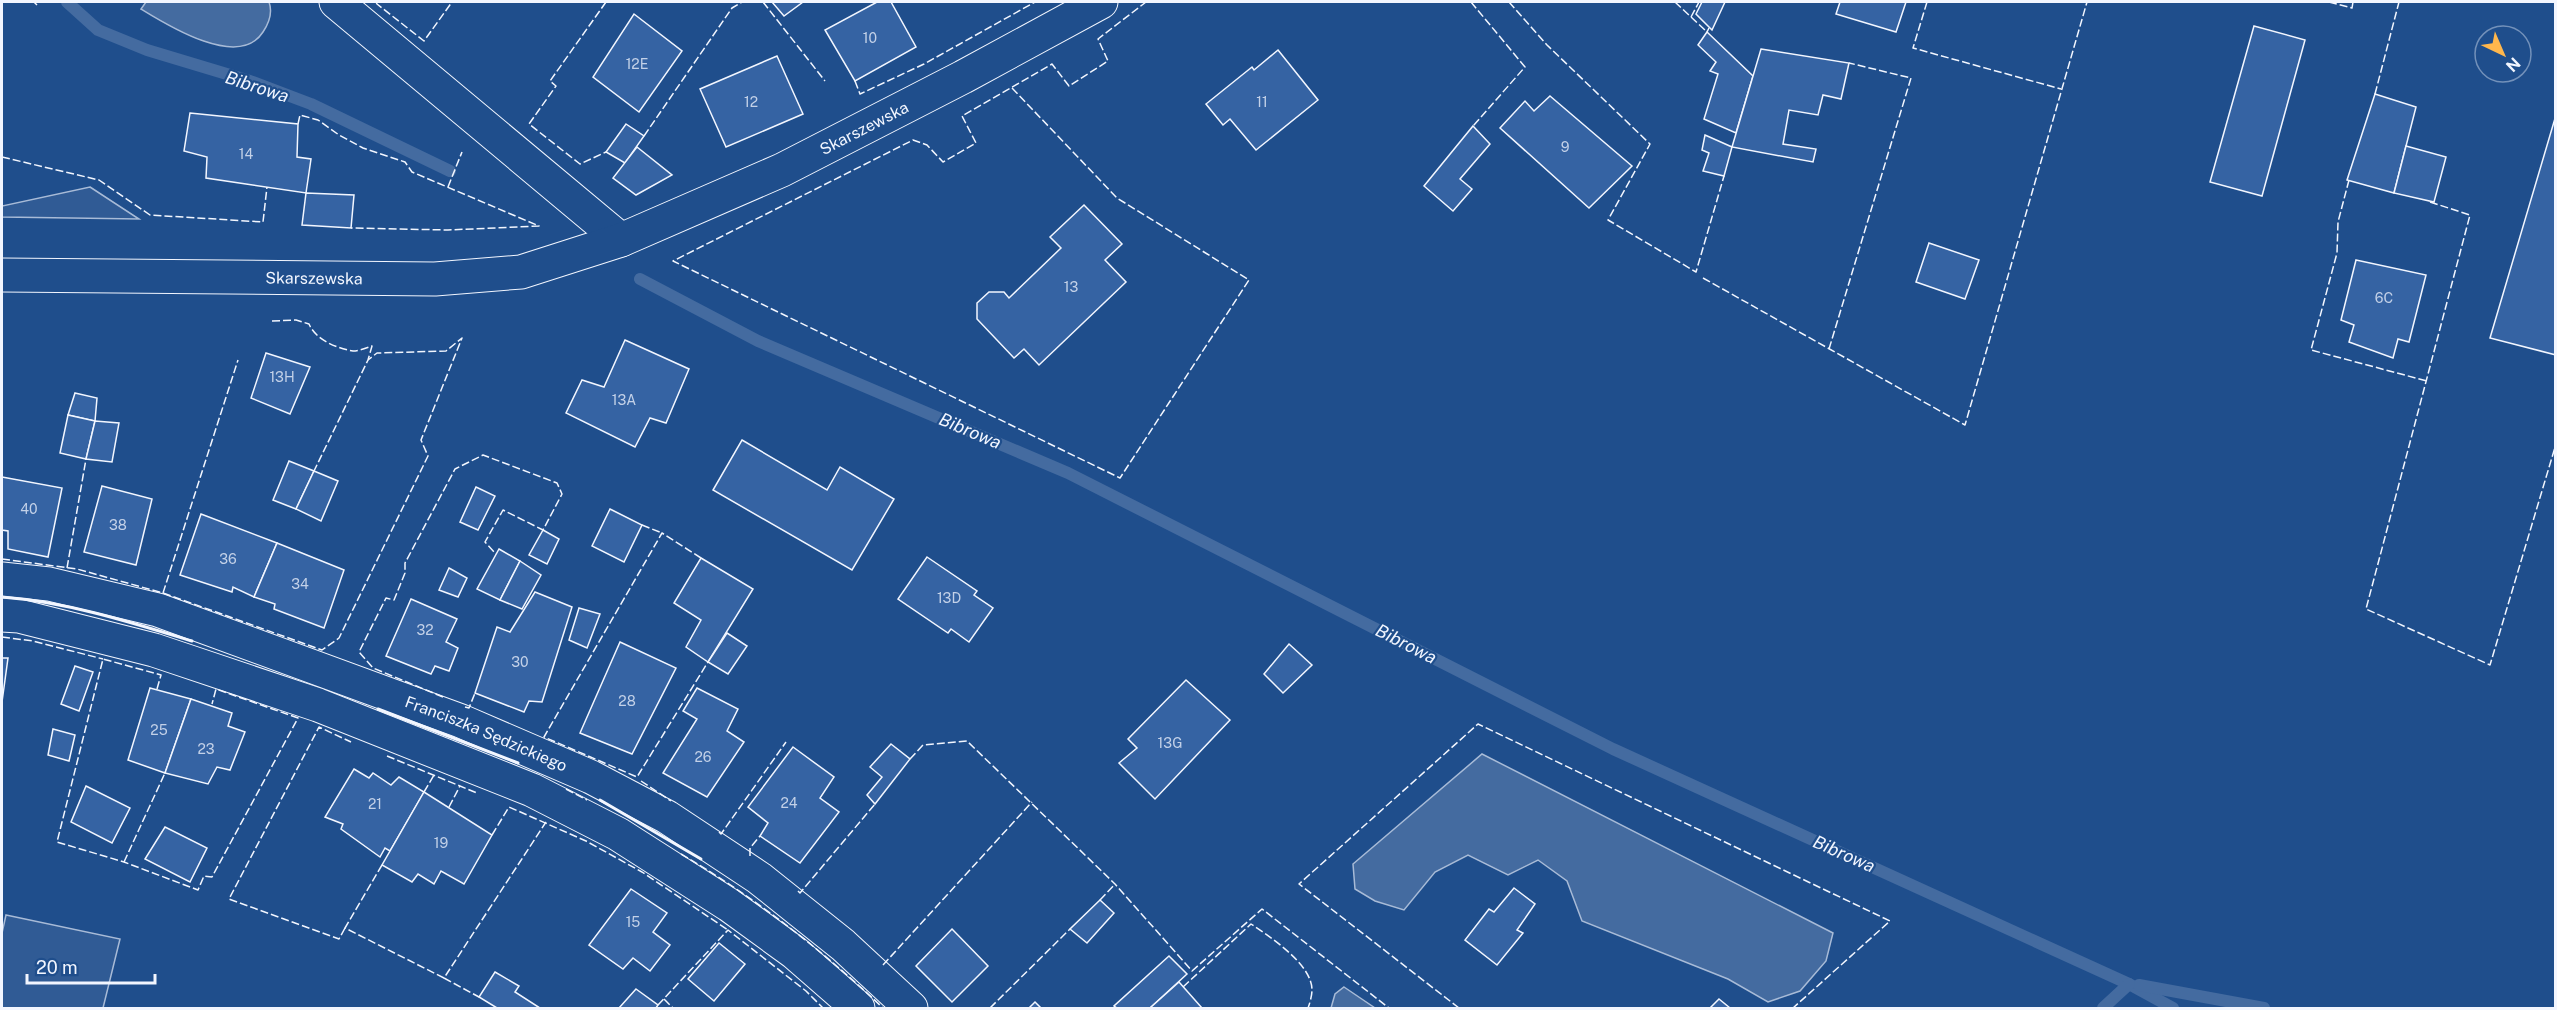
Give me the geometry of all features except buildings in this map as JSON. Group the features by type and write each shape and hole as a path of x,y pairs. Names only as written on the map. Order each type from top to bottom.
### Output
{"street":[{"path":"336,2 621,240"},
{"name":"Skarszewska","path":"2,275 435,279 521,272 621,240 782,170 963,78 1101,2"},
{"name":"Franciszka Sędzickiego","path":"2,579 49,584 158,610 461,721 591,777 667,817 759,878 843,945 911,1008"},
{"path":"2,615 18,616 154,650 318,705 532,790 618,834 729,905 795,953 858,1008"}],"shaded area":[{"path":"146,2 269,2 270,14 263,32 252,43 237,47 221,46 203,41 168,25 141,9"},
{"path":"90,187 139,219 2,217 2,206"},
{"path":"1482,754 1833,933 1826,961 1800,991 1768,1002 1728,979 1582,921 1567,881 1538,860 1508,875 1468,855 1435,872 1404,910 1375,901 1355,889 1353,864"},
{"path":"6,915 120,939 103,1008 2,1008 2,933"},
{"path":"1344,987 1375,1008 1331,1008 1335,994"}],"waterway":[{"name":"Bibrowa","path":"67,2 98,30 147,50 250,81 311,104 450,171"},
{"name":"Bibrowa","path":"640,279 758,341 1068,473 1613,749 2129,984 2173,1008"},
{"path":"2103,1008 2129,984"},
{"path":"2139,985 2264,1008"}],"fence":[{"path":"34,2 37,5"},
{"path":"376,2 424,41 452,2"},
{"path":"606,2 550,81 556,86 529,124 580,164 606,152"},
{"path":"644,136 732,8 742,2"},
{"path":"763,2 825,81"},
{"path":"855,81 860,94 924,64 1035,2"},
{"path":"1012,88 1117,198 1249,280 1120,478 673,261 913,140 927,145 943,162 976,143 962,116 1052,64 1069,86 1108,61 1098,39 1146,2"},
{"path":"1471,2 1525,67 1473,126"},
{"path":"1509,2 1547,45 1650,144 1608,220 1696,272 1724,176"},
{"path":"1675,2 1707,32 1709,28"},
{"path":"1691,17 1699,2"},
{"path":"1927,2 1913,48 2061,89"},
{"path":"1703,278 1965,425 2087,2"},
{"path":"2329,2 2352,8 2353,2"},
{"path":"2375,94 2399,2"},
{"path":"1829,349 1911,78 1849,63"},
{"path":"298,124 300,115 318,120 363,148 405,162 412,172 539,226 448,230 351,228"},
{"path":"448,187 462,152"},
{"path":"2,157 99,180 150,215 263,222 267,187"},
{"path":"2349,180 2338,222 2337,253 2311,350 2427,381"},
{"path":"2430,202 2470,215 2366,609 2490,665 2556,444"},
{"path":"272,321 296,320 309,324 316,335 347,350 355,351 372,346 368,360 314,471"},
{"path":"2,559 77,569 163,593 322,650 339,638 428,456 421,440 462,338 446,351 377,353 368,360"},
{"path":"163,593 238,360"},
{"path":"443,697 373,668 359,652 386,598 394,600 405,573 405,563 455,469 483,455 557,483 562,494 543,530 503,510 485,542 496,554"},
{"path":"67,568 86,459"},
{"path":"642,525 662,533"},
{"path":"701,558 662,533 544,737 637,777 708,662"},
{"path":"2,637 33,641 103,659"},
{"path":"157,689 161,675 103,659 57,842 124,862 198,890 204,876 212,877 298,718 216,689 212,704"},
{"path":"465,707 469,708 475,693"},
{"path":"1459,1008 1299,884 1478,724 1890,921 1793,1008"},
{"path":"345,928 339,939 229,899 319,727 351,742"},
{"path":"910,759 923,745 967,741 1115,884 1192,971 1262,909 1389,1008"},
{"path":"719,832 721,834 786,742"},
{"path":"387,756 477,793"},
{"path":"124,862 165,773"},
{"path":"424,792 434,775"},
{"path":"641,781 671,801"},
{"path":"449,807 460,786"},
{"path":"566,789 587,800"},
{"path":"883,965 1032,802"},
{"path":"798,891 800,893 875,804"},
{"path":"492,835 509,807 586,841 642,872 728,930"},
{"path":"382,865 345,928 444,978 546,822"},
{"path":"750,856 750,848 760,836"},
{"path":"681,854 735,888 786,925 836,965 883,1008"},
{"path":"1100,900 1115,884"},
{"path":"1183,987 1251,924 1289,952 1305,971 1312,990 1308,1008"},
{"path":"990,1008 1070,929"},
{"path":"658,1005 728,930 806,991 823,1008"},
{"path":"444,978 479,997"},
{"path":"664,999 673,1008"}],"wall":[{"path":"2,597 74,608 192,641"},
{"path":"378,709 518,763"},
{"path":"600,800 701,859"}]}
